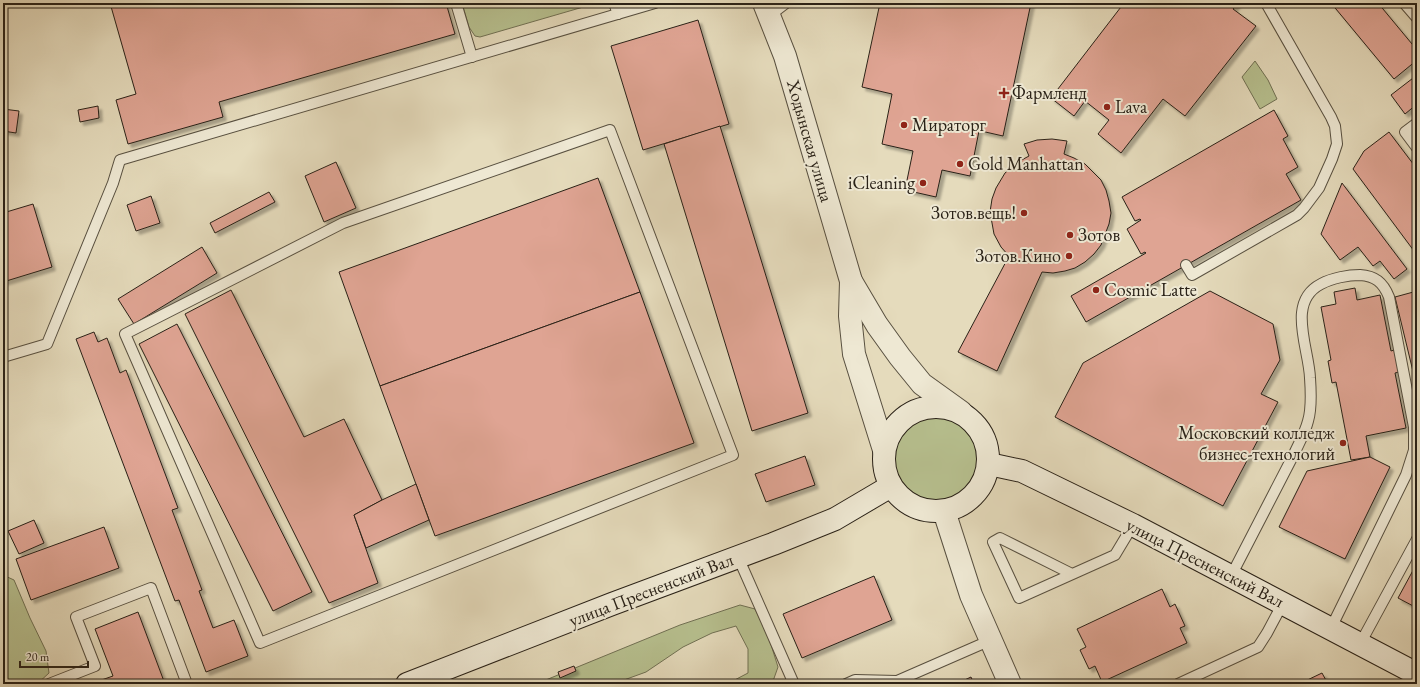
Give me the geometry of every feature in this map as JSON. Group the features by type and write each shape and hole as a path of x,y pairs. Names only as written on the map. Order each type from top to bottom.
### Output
{"main road":[{"name":"Ходынская улица","path":"767,10 785,56 851,281 877,325 922,384 961,412"},
{"name":"Ходынская улица","path":"851,281 850,316 854,354 884,450"},
{"path":"934,406 948,407 961,412 971,419 985,440 989,464 984,480 974,495 966,502 955,508 944,511 926,510 908,503 899,496 891,486 886,475 884,450 888,436 896,424 907,415 920,408 934,406"},
{"name":"улица Пресненский Вал","path":"989,464 1022,471 1133,525 1417,674"},
{"name":"улица Пресненский Вал","path":"407,684 835,519 891,486"},
{"path":"944,511 971,595 1010,684"}],"lane":[{"path":"456,3 472,57"},
{"path":"614,3 618,14"},
{"path":"3,358 47,344 120,160 655,3"},
{"path":"767,10 786,3"},
{"path":"1186,265 1192,275 1297,215 1319,188 1335,152 1337,136 1331,117 1266,3"},
{"path":"1404,3 1417,18"},
{"path":"1417,123 1405,132 1417,148"},
{"path":"610,130 733,455 260,643 125,334 344,223 610,130"},
{"path":"1231,576 1303,437 1309,420 1310,378 1301,322 1302,308 1307,296 1316,287 1328,280 1357,275 1369,276 1377,280 1385,288 1389,297 1414,427 1414,450 1406,475 1331,628"},
{"path":"1072,574 1000,538 993,542 1019,598 1115,555 1133,525"},
{"path":"1360,644 1417,539"},
{"path":"738,557 794,684"},
{"path":"49,684 95,666 76,617 151,588 187,684"},
{"path":"1184,683 1258,647 1283,603"},
{"path":"846,684 855,680 898,682 991,640"}],"green space":[{"path":"462,3 597,3 480,37 475,36 469,27"},
{"path":"1255,61 1268,80 1277,99 1260,109 1242,77"},
{"path":"935,414 952,417 967,427 977,442 980,459 977,476 967,491 952,501 935,504 918,501 903,491 893,476 890,459 893,442 903,427 918,417"},
{"path":"3,575 14,580 46,651 49,673 37,684 3,684"},
{"path":"740,605 755,609 768,635 778,667 772,684 727,684 748,673 748,649 736,626 712,633 683,647 646,672 613,684 536,684 680,625"}],"building":[{"path":"110,3 446,3 455,34 219,102 223,117 128,144 116,100 136,94"},
{"path":"880,3 1031,3 1003,136 981,131 982,126 980,126 970,176 942,170 936,197 905,190 913,151 882,144 892,94 862,87"},
{"path":"1124,3 1238,3 1233,9 1256,26 1185,116 1163,99 1121,153 1098,134 1109,120 1085,101 1074,116 1051,98"},
{"path":"1331,3 1378,3 1417,50 1417,60 1394,79"},
{"path":"698,20 729,124 643,150 611,46"},
{"path":"1417,75 1417,104 1405,114 1391,95"},
{"path":"98,106 99,118 80,122 78,110"},
{"path":"3,109 19,111 16,133 3,131"},
{"path":"1274,110 1288,136 1283,139 1298,167 1286,174 1301,200 1086,322 1071,296 1146,253 1141,254 1127,229 1141,220 1135,221 1122,197"},
{"path":"720,126 808,413 752,431 664,144"},
{"path":"1389,132 1417,169 1417,255 1353,169 1364,151"},
{"path":"1052,139 1067,141 1064,154 1085,164 1101,180 1109,201 1111,213 1109,224 1101,245 1085,262 1075,268 1065,271 1053,273 1042,272 997,371 958,352 1009,256 1001,247 994,234 990,212 992,199 996,188 1005,173 1018,162 1029,156 1024,144 1037,140"},
{"path":"336,162 356,208 324,222 305,176"},
{"path":"598,178 640,292 380,386 339,272"},
{"path":"1342,183 1407,269 1394,279 1380,261 1373,266 1358,247 1340,260 1321,234"},
{"path":"269,192 275,202 215,233 210,223"},
{"path":"151,196 160,223 136,231 127,205"},
{"path":"33,204 52,267 3,282 3,213"},
{"path":"202,247 217,273 134,324 118,299"},
{"path":"1355,288 1357,300 1380,295 1391,351 1394,350 1399,372 1395,373 1406,428 1366,436 1370,457 1351,460 1336,382 1332,383 1328,361 1331,360 1321,307 1336,304 1334,292"},
{"path":"231,290 304,437 344,419 382,500 354,515 378,583 329,603 185,314"},
{"path":"1210,291 1273,324 1280,360 1261,394 1278,402 1223,506 1055,417 1083,363"},
{"path":"1417,291 1417,388 1395,297"},
{"path":"640,292 694,443 435,536 380,386"},
{"path":"177,324 312,592 273,611 139,344"},
{"path":"94,332 98,342 107,338 120,373 126,370 178,508 172,510 202,590 199,591 213,628 234,620 248,656 206,672 179,600 175,601 76,339"},
{"path":"805,456 815,485 766,502 755,474"},
{"path":"1370,457 1390,467 1345,559 1279,527 1307,471"},
{"path":"416,484 429,520 366,548 354,515"},
{"path":"34,520 44,543 19,554 8,531"},
{"path":"104,527 119,568 31,600 16,559"},
{"path":"1417,563 1417,608 1398,598"},
{"path":"874,576 892,620 802,658 783,614"},
{"path":"1162,589 1170,607 1175,604 1185,626 1180,628 1187,643 1102,682 1095,666 1089,669 1080,650 1086,647 1077,629"},
{"path":"138,612 165,684 90,684 113,676 95,629"},
{"path":"574,666 576,671 560,678 558,672"},
{"path":"1322,673 1328,684 1299,684"},
{"path":"971,677 974,684 956,684"}],"place":[{"name":"Фармленд","path":"1004,93"},
{"name":"Lava","path":"1107,107"},
{"name":"Мираторг","path":"904,125"},
{"name":"Gold Manhattan","path":"960,164"},
{"name":"iCleaning","path":"923,183"},
{"name":"Зотов.вещь!","path":"1024,213"},
{"name":"Зотов","path":"1070,235"},
{"name":"Зотов.Кино","path":"1069,256"},
{"name":"Cosmic Latte","path":"1096,290"},
{"name":"Московский колледж бизнес-технологий","path":"1343,443"}]}
